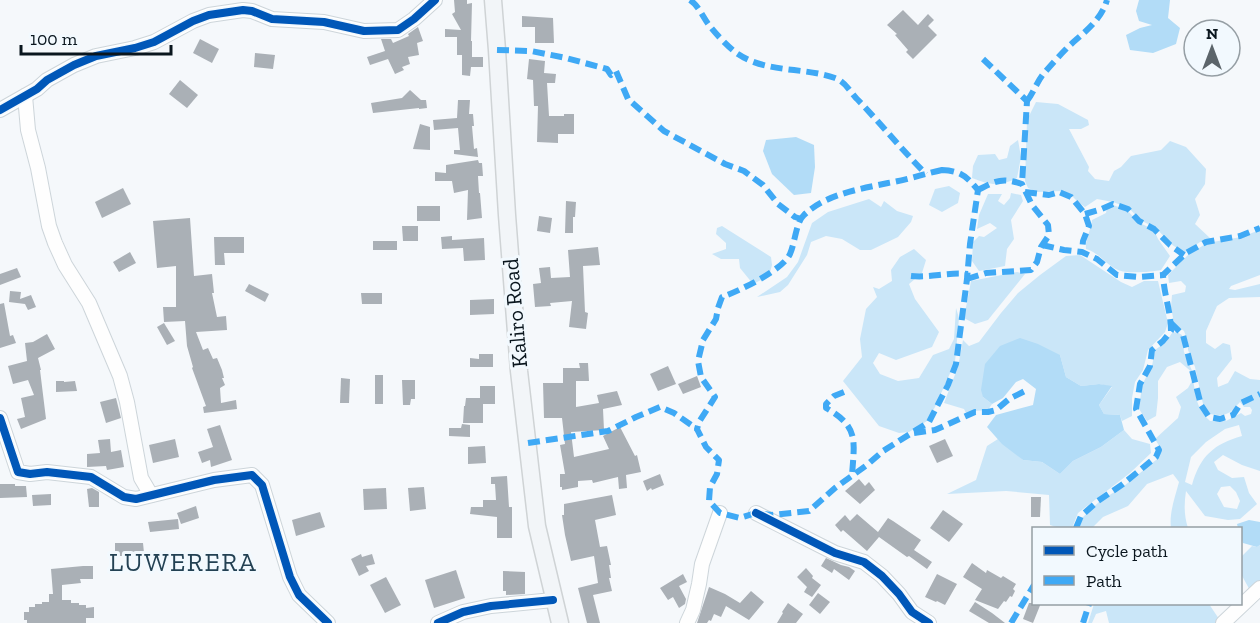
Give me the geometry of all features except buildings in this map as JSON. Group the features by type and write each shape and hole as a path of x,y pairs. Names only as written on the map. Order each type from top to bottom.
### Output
{"main road":[{"name":"Kaliro Road","path":"493,0 519,370 537,526 560,623"}],"street":[{"path":"0,110 74,65 96,56 154,42 209,15 243,10 272,19 324,22 364,31 398,30 435,0"},
{"path":"25,96 28,130 38,168 48,226 65,265 89,303 120,376 128,402 141,478 151,495"},
{"path":"0,418 18,472 30,474 46,472 91,477 124,496 136,499 214,480 252,475 262,484 290,577 299,595 328,623"},
{"path":"687,623 693,609 702,564 720,513"},
{"path":"756,513 835,553 864,562 882,576 912,612 929,623"},
{"path":"1223,623 1260,588"},
{"path":"438,623 463,612 491,606 554,600"}],"shaded area":[{"path":"1139,0 1170,0 1168,18 1180,28 1176,44 1153,53 1130,50 1126,35 1152,25 1139,21 1136,11"},
{"path":"1036,102 1058,104 1088,120 1089,125 1081,129 1069,129 1089,167 1088,171 1095,179 1109,181 1114,171 1131,156 1161,150 1170,141 1186,147 1206,169 1205,184 1195,199 1200,215 1195,224 1211,239 1200,242 1184,253 1171,244 1156,228 1140,220 1129,208 1097,199 1085,207 1070,194 1062,191 1038,192 1028,188 1025,181 1027,120"},
{"path":"796,137 814,145 815,167 811,193 794,195 772,174 763,151 766,140"},
{"path":"1018,140 1021,157 1017,178 1005,183 994,184 972,178 973,166 978,155 995,154 999,160 1007,158 1010,146"},
{"path":"949,186 960,193 958,203 942,212 929,205 935,189"},
{"path":"1011,193 1021,195 1023,201 1011,220 1014,239 1007,249 1005,266 979,271 972,261 973,242 979,236 984,237 997,228 990,223 977,229 979,215 988,194 1002,194 998,201 1004,205"},
{"path":"869,199 881,207 884,201 897,211 913,216 911,222 898,237 871,250 860,250 842,239 826,236 811,242 807,255 788,285 780,292 757,297 787,277 798,262 812,223 828,212"},
{"path":"1113,205 1127,210 1138,222 1154,230 1170,256 1161,270 1122,271 1086,249 1092,220 1106,213 1107,207"},
{"path":"722,226 771,257 772,265 769,276 753,284 740,268 739,259 721,259 712,254 726,249 726,243 716,234 717,228"},
{"path":"1260,230 1260,275 1231,286 1229,289 1235,290 1260,284 1260,297 1229,298 1217,306 1206,331 1206,343 1215,349 1223,343 1230,345 1232,359 1217,378 1218,387 1228,383 1235,371 1250,379 1260,380 1260,471 1223,455 1214,462 1218,470 1232,478 1244,477 1249,493 1257,504 1240,519 1228,520 1205,516 1186,491 1185,510 1188,527 1171,527 1172,511 1179,482 1173,474 1147,484 1128,506 1103,517 1093,527 1079,527 1083,517 1100,501 1124,486 1159,457 1161,449 1155,439 1178,418 1181,407 1176,397 1188,388 1193,379 1199,407 1210,421 1226,421 1241,413 1245,416 1251,414 1250,407 1244,407 1240,402 1224,415 1210,414 1203,404 1184,331 1174,323 1171,307 1172,295 1185,292 1186,286 1181,281 1169,283 1168,275 1188,255 1207,243 1241,237","holes":["1239,425 1242,436 1216,447 1199,466 1192,485 1185,482 1191,457 1206,442 1225,429","1230,486 1240,501 1237,509 1224,507 1217,494 1221,487"]},
{"path":"914,249 926,260 922,273 909,284 915,299 939,332 932,347 896,360 879,353 873,363 880,374 898,381 919,378 933,355 949,349 954,339 956,308 959,318 955,362 935,407 927,421 909,432 899,433 879,426 843,381 862,357 860,339 866,309 877,297 873,287 879,289 892,281 891,270 900,257"},
{"path":"1080,255 1132,287 1144,281 1158,281 1168,323 1165,332 1148,350 1143,370 1135,382 1132,416 1122,421 1120,415 1104,414 1099,405 1112,387 1099,384 1081,386 1066,377 1060,355 983,397 992,404 988,410 974,411 967,415 964,409 944,403 958,367 963,340 969,346 979,342 1018,293 1066,256"},
{"path":"1017,272 1025,274 988,320 975,324 964,318 971,281"},
{"path":"1177,332 1182,335 1184,352 1193,373 1180,362 1167,367 1158,381 1156,416 1147,421 1139,409 1142,385 1152,366 1155,350 1166,342 1172,333"},
{"path":"1020,338 1060,355 1066,377 1081,386 1099,384 1112,386 1099,405 1104,414 1120,415 1124,430 1101,447 1073,461 1060,474 1042,462 1023,460 1002,444 987,427 996,415 1033,405 1036,389 1023,379 1016,382 1003,398 992,404 983,397 981,390 985,364 1000,346"},
{"path":"1124,430 1132,439 1150,444 1151,453 1130,473 1078,513 1072,527 1050,525 1049,495 1006,491 947,494 976,480 987,446 998,439 1023,460 1042,462 1060,474 1073,461 1101,447"},
{"path":"1249,520 1260,522 1260,545 1257,547 1243,543 1242,527 1238,527 1237,524"},
{"path":"1260,545 1260,586 1252,594 1242,576 1242,556 1252,546"},
{"path":"1094,605 1210,605 1221,622 1109,623 1106,611 1096,614 1092,623 1088,623"}],"marked path":[{"path":"690,0 722,40 735,52 749,60 773,67 823,75 842,82 926,174"},
{"path":"1027,101 1045,72 1096,20 1107,0"},
{"path":"497,50 531,51 607,69 611,75 616,71 628,99 664,131 725,164 744,171 763,185 778,204 801,219"},
{"path":"983,59 1027,101 1022,184"},
{"path":"942,170 963,175 978,190 956,364 929,422 883,451 809,511 772,515 756,513 740,518 720,513 709,501 710,487 717,474 719,460 706,447 697,429 715,397 701,377 698,361 703,340 716,319 722,297 779,267 790,254 801,218 822,202 855,190 942,170"},
{"path":"967,279 986,273 1031,270 1049,235 1048,225 1032,205 1022,184 999,181 978,190"},
{"path":"1025,192 1049,195 1059,192 1071,197 1085,214 1089,226 1083,241 1082,252"},
{"path":"1085,214 1113,204 1128,209 1139,221 1154,229 1184,255"},
{"path":"1076,527 1081,516 1156,457 1159,450 1136,409 1140,384 1150,366 1152,350 1171,331 1163,275 1186,253 1206,242 1240,236 1260,228"},
{"path":"1042,245 1082,252 1097,259 1117,275 1138,277 1163,275"},
{"path":"911,276 968,274"},
{"path":"1171,323 1183,335 1201,405 1209,417 1220,419 1233,415 1241,403 1260,394"},
{"path":"914,433 935,430 975,412 996,410 1009,399 1027,390"},
{"path":"844,392 834,396 826,404 826,408 837,415 850,429 854,445 852,476"},
{"path":"528,443 608,431 660,407 674,413 697,429"},
{"path":"1011,623 1032,588"},
{"path":"1083,623 1089,605"}],"cycle path":[{"path":"0,110 74,65 96,56 154,42 209,15 243,10 272,19 324,22 364,31 398,30 435,0"},
{"path":"0,418 18,472 30,474 47,472 91,477 124,497 136,499 214,480 252,475 262,485 290,577 299,595 328,623"},
{"path":"756,513 835,553 864,562 882,576 912,612 929,623"},
{"path":"438,623 463,612 491,606 553,600"}],"district":[{"name":"LUWERERA","path":"183,562"}]}
